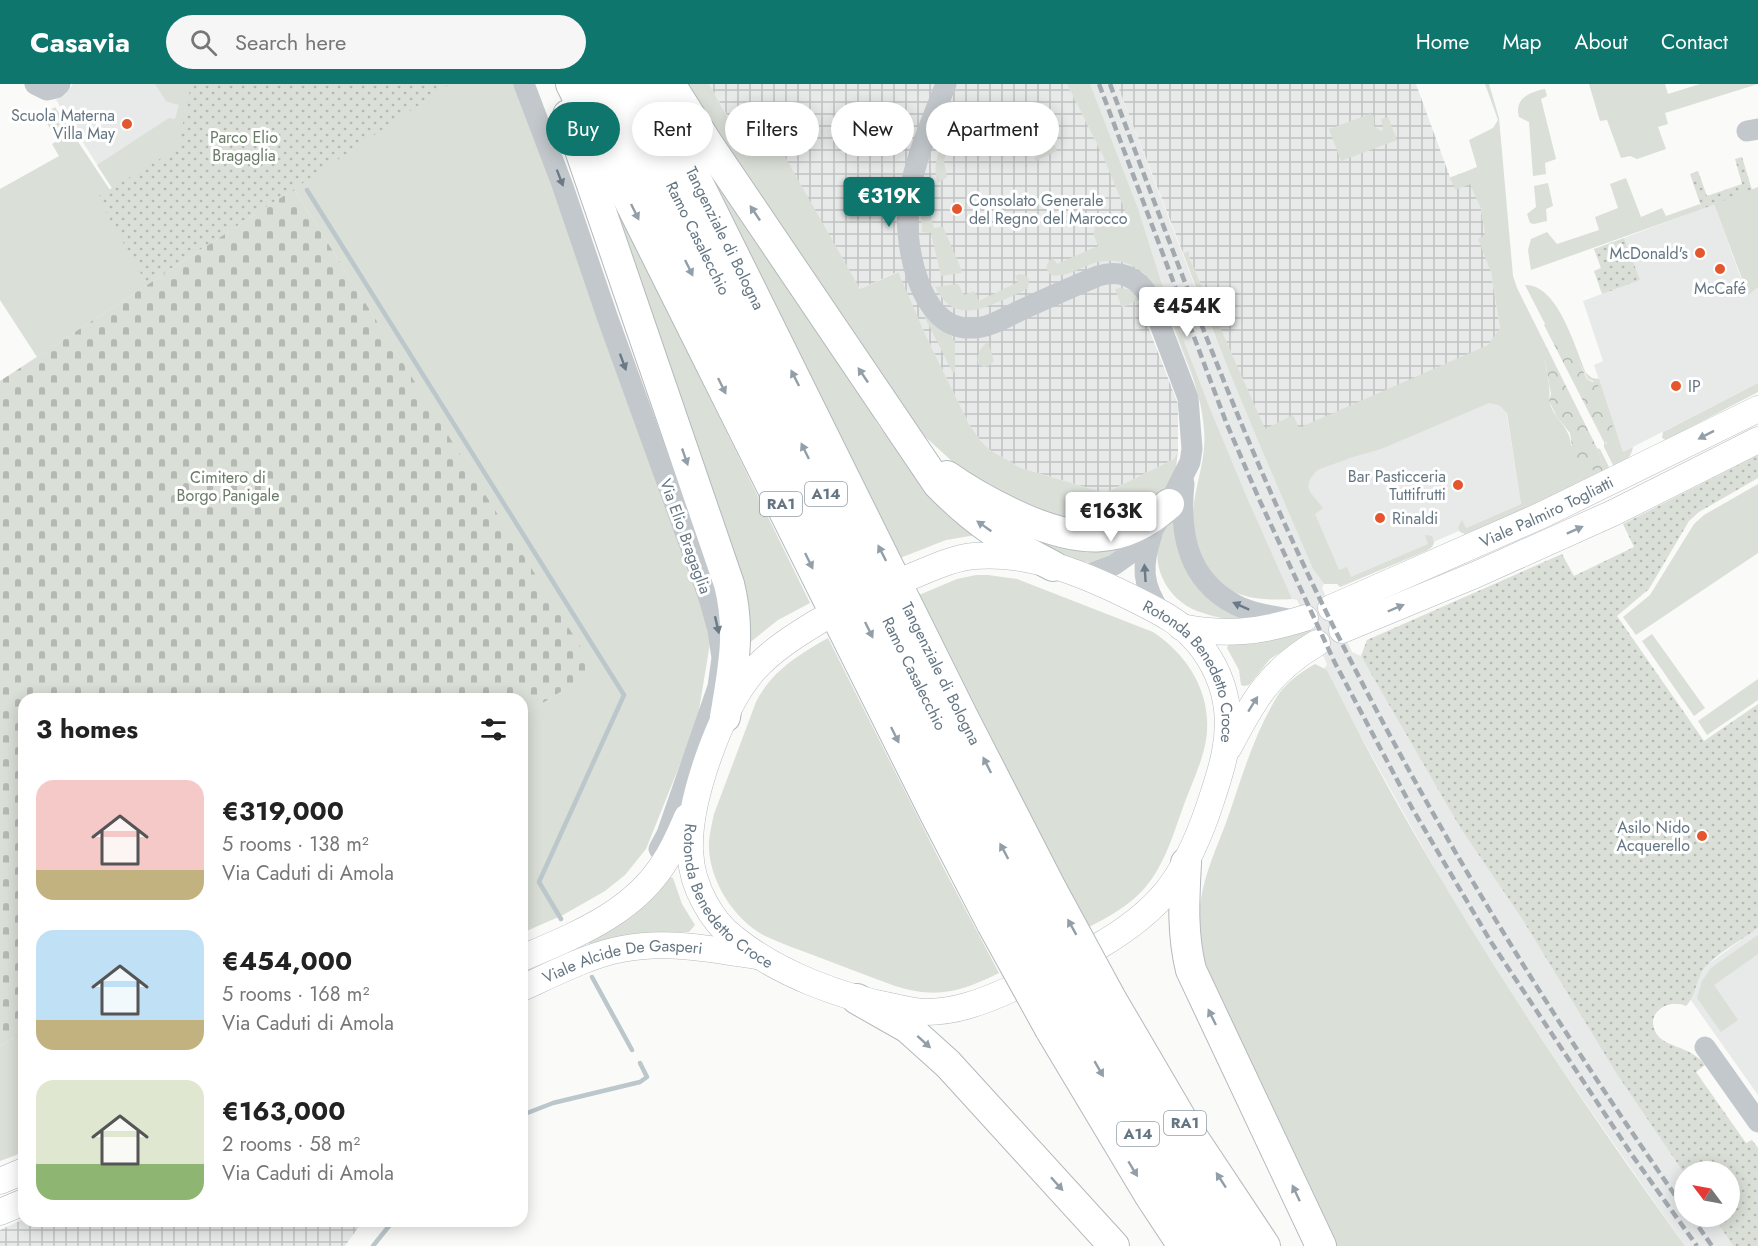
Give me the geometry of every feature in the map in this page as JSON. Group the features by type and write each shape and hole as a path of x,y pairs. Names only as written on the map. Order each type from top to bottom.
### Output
{"highway":[{"path":"556,84 582,153 732,594 736,643 725,717"},
{"name":"Tangenziale di Bologna","path":"571,84 935,814 1022,908"},
{"name":"Ramo Casalecchio","path":"598,84 976,845 1022,908 1080,1013 1157,1124 1236,1246"},
{"name":"Ramo Casalecchio","path":"622,84 990,825 1022,908"},
{"name":"Tangenziale di Bologna","path":"649,84 963,717 1022,908 1080,1013 1137,1176 1182,1246"},
{"path":"670,84 708,144 938,484 964,511 1007,541 1053,566"},
{"path":"895,423 935,466 961,485 998,507 1056,531 1073,536 1096,537 1122,533 1150,520 1169,504"},
{"path":"1186,863 1183,924 1185,948 1191,970 1321,1246"},
{"path":"857,999 908,1028 948,1064 1114,1246"},
{"name":"Tangenziale di Bologna","path":"1080,1013 1188,1130 1265,1246"},
{"name":"Ramo Casalecchio","path":"1080,1013 1114,1095 1211,1246"}],"main road":[{"name":"Viale Palmiro Togliatti","path":"1758,409 1337,619 1474,575 1612,513 1758,440"},
{"name":"Rotonda Benedetto Croce","path":"910,577 952,561 974,556 1003,556 1053,566 1084,576 1171,620 1190,634 1206,652 1221,682 1228,721 1225,755 1201,830 1186,863 1166,894 1137,921 1099,946"},
{"path":"1171,620 1212,631 1240,632 1271,628 1301,619"},
{"name":"Rotonda Benedetto Croce","path":"819,621 764,660 742,685 725,717 698,795 690,838 693,871 705,903 721,926 761,957 819,985 857,999 924,1012 959,1008 1009,990"},
{"path":"1225,755 1246,715 1268,682 1287,662 1317,643"},
{"name":"Viale Alcide De Gasperi","path":"528,955 595,926 640,893 667,860 698,795"},
{"name":"Viale Alcide De Gasperi","path":"528,985 602,954 642,946 682,945 761,957"},
{"path":"0,1181 18,1174"},
{"path":"0,1212 18,1204"}],"street":[{"path":"35,84 47,90 56,88 60,84"},
{"name":"Via Elio Bragaglia","path":"524,84 562,184 623,362 709,598 718,630 722,658 718,687 667,834 652,861 635,884 600,914 548,947"},
{"path":"946,84 919,157 907,207 914,267 926,300 935,311 955,325 963,328 977,328 998,321 1098,276 1113,272 1131,277 1150,298 1188,398 1192,449 1190,462 1169,504 1153,531 1128,556 1114,565 1084,576"},
{"path":"1184,477 1182,502 1185,543 1194,566 1202,577 1223,597 1237,605 1252,611 1301,619"},
{"path":"1153,531 1144,563 1144,576 1147,588 1171,620"},
{"path":"1705,1047 1758,1122"}],"shaded area":[{"name":"Scuola Materna Villa May","path":"73,84 191,84 178,148 112,188 56,100 65,95"},
{"path":"709,84 1067,84 1104,158 1159,291 1138,301 1178,404 1178,451 1174,459 1105,493 1021,468 990,450 969,424 897,272 860,289 816,214 754,156 819,156 819,102 725,102 725,111"},
{"path":"1067,84 1117,84 1208,320 1313,569 1324,584 1322,588 1352,652 1361,656 1677,1161 1674,1161 1674,1227 1721,1227 1733,1246 1685,1246 1563,1071 1485,954 1451,898 1344,706 1327,670 1324,669 1327,664 1297,600 1292,599 1220,464 1193,379 1104,158"},
{"path":"1117,84 1416,84 1450,177 1466,172 1481,209 1500,328 1504,396 1296,475 1265,430 1189,257 1189,251 1183,253"},
{"path":"1714,204 1747,295 1758,287 1758,383 1623,452 1594,365 1603,361 1583,301 1639,280 1624,238"},
{"path":"1504,396 1521,504 1337,584 1296,475"},
{"path":"1758,928 1758,1095 1690,999 1697,979 1707,965"},
{"path":"18,1222 18,1227 359,1227 345,1246 0,1246 0,1230"}],"green space":[{"path":"155,84 253,84 222,138 112,188 97,165 169,118 175,119 179,105 166,101"},
{"name":"Parco Elio Bragaglia","path":"191,84 450,84 147,284 97,197 178,148"},
{"path":"425,84 516,84 703,597 710,643 697,722 646,849 625,875 605,891 563,915 528,930 528,712 594,670 294,189 37,357 0,300 0,189 59,156 52,144 57,141 43,116 55,107 116,199"},
{"path":"683,84 709,84 725,112 725,146 713,128 713,102 695,102"},
{"path":"1067,84 1090,84 1138,209 1162,285 1210,409 1292,599 1254,598 1230,590 1212,574 1199,552 1193,528 1193,515 1204,451 1202,412 1187,359 1159,291 1157,292 1152,283 1138,269 1121,262 1091,264 1056,276 1051,275 1047,270 1047,264 1053,258 1057,264 1098,246 1093,233 1096,226 1126,213 1104,158"},
{"path":"1485,84 1489,84 1499,118 1513,276 1546,346 1541,343 1550,404 1568,433 1571,445 1603,466 1597,448 1600,449 1610,469 1523,510 1465,534 1460,532 1458,527 1462,520 1466,528 1521,504 1507,413 1499,405 1489,403 1381,449 1317,470 1308,486 1323,508 1315,514 1339,570 1347,567 1351,577 1428,544 1425,535 1432,536 1434,543 1426,551 1340,587 1337,584 1324,584 1313,569 1279,490 1183,253 1189,251 1189,257 1265,429 1293,415 1299,428 1488,345 1500,328 1491,272 1478,239 1485,235 1481,209 1470,184 1456,190 1450,178 1477,167 1469,140 1493,128 1498,120"},
{"path":"1589,84 1665,84 1668,94 1700,84 1758,84 1665,113 1668,124 1658,127 1666,149 1637,159 1630,156 1621,158 1607,120 1600,121"},
{"path":"1545,89 1547,96 1541,99 1556,159 1545,163 1546,174 1533,176 1529,122 1519,117 1518,111 1524,97"},
{"path":"1370,114 1374,117 1374,126 1381,131 1383,129 1381,119 1388,117 1397,140 1341,161 1329,129"},
{"path":"701,156 704,156 870,402 880,427 899,445 976,535 946,540 900,558"},
{"path":"732,156 785,156 860,289 898,272 969,424 990,450 1021,468 1105,493 1174,459 1178,451 1175,475 1160,497 1111,524 1059,520 994,489 955,464 920,432"},
{"path":"938,156 945,156 947,177 938,183 936,176"},
{"path":"1037,156 1046,156 1035,161 1034,158"},
{"path":"1742,157 1752,190 1702,209 1690,174 1698,171 1707,196 1742,184 1735,159"},
{"path":"1626,178 1641,217 1662,208 1666,216 1700,204 1702,209 1531,270 1528,250 1531,239 1547,232 1557,244 1599,230 1595,217 1618,208 1610,184"},
{"path":"1548,183 1553,206 1546,209 1547,221 1530,223 1527,214 1536,207 1534,186"},
{"path":"1758,187 1758,287 1748,295 1714,204"},
{"name":"Cimitero di Borgo Panigale","path":"294,189 595,670 528,712 528,693 18,693 18,1035 0,1046 0,381"},
{"path":"617,208 810,603 778,620 748,644 614,210"},
{"path":"928,211 934,228 943,227 961,273 941,276 931,233 922,232 921,216"},
{"path":"1624,238 1640,280 1602,294 1594,271 1601,268 1594,249"},
{"path":"1019,274 1029,279 1028,288 979,309 955,308 941,297 935,287 958,284 964,295 974,291 979,301 1018,282 1015,276"},
{"path":"1525,285 1537,287 1556,306 1571,334 1586,373 1592,378 1599,379 1623,452 1633,447 1624,462 1614,467 1604,447 1604,442 1607,444 1593,381 1588,379 1580,364 1544,322"},
{"path":"1115,289 1131,290 1138,300 1122,308"},
{"path":"926,317 951,336 955,342 955,372 953,373"},
{"path":"1546,322 1557,330 1580,364 1587,379 1598,385 1612,424 1611,444 1604,442 1544,325"},
{"path":"988,342 994,361 984,367 978,364 978,354"},
{"path":"1541,343 1546,346 1597,448 1603,466 1602,471 1584,466 1574,459 1570,433 1557,417 1549,401 1551,394 1545,361 1536,347"},
{"path":"1758,383 1758,392 1666,440 1662,438 1663,432"},
{"path":"1758,455 1758,478 1699,512 1689,521 1649,589 1617,616 1704,741 1758,704 1758,928 1707,965 1686,1006 1666,1005 1656,1013 1653,1024 1655,1031 1664,1041 1699,1058 1705,1065 1696,1072 1746,1143 1752,1140 1758,1148 1758,1246 1733,1246 1721,1227 1740,1227 1740,1161 1676,1161 1617,1074 1523,920 1460,827 1361,656 1367,640 1562,554 1574,576 1634,547 1623,524"},
{"path":"1758,484 1758,553 1636,635 1623,617 1650,595 1694,524 1704,515"},
{"path":"974,504 1133,545 1099,562 1084,562 1034,540"},
{"path":"1172,518 1180,557 1248,623 1197,611 1187,606 1170,591 1160,571 1158,549 1161,535"},
{"path":"976,575 1017,579 1153,632 1166,642 1187,665 1202,692 1207,723 1204,749 1161,863 1156,873 1136,897 1089,927 1044,845 919,595 957,579"},
{"path":"1310,629 1312,632 1270,659 1249,685 1241,685 1239,670 1227,648 1229,644"},
{"path":"1652,634 1705,708 1694,716 1642,641"},
{"path":"828,638 999,973 960,989 936,993 895,986 765,936 742,919 717,883 712,869 709,841 714,814 756,702 770,681 787,665"},
{"path":"1315,664 1327,670 1407,820 1494,966 1587,1107 1685,1246 1337,1246 1206,966 1199,925 1201,899 1209,869 1260,729 1275,700 1287,684"},
{"path":"1758,679 1758,700 1707,735 1698,721"},
{"path":"670,877 673,878 682,904 695,925 689,932 634,934 589,944 589,939"},
{"path":"1758,935 1758,954 1714,985 1738,1020 1721,1032 1697,998 1702,981 1711,968"},
{"path":"18,1035 18,1154 0,1161 0,1046"}],"waterway":[{"path":"307,190 624,695 539,882 561,919"},
{"path":"592,977 632,1050"},
{"path":"528,1113 553,1103 640,1082 647,1077 640,1063"},
{"path":"373,1246 388,1227"}],"railway":[{"path":"1099,84 1226,422 1335,663 1412,808 1491,942 1632,1155 1697,1246"},
{"path":"1110,84 1182,276 1259,466 1316,591 1356,671 1398,751 1488,907 1583,1059 1674,1193"},
{"path":"1699,1227 1712,1246"}],"place":[{"name":"Scuola Materna Villa May","path":"127,124"},
{"name":"Consolato Generale del Regno del Marocco","path":"957,209"},
{"name":"McDonald's","path":"1700,253"},
{"name":"McCafé","path":"1720,269"},
{"name":"IP","path":"1676,386"},
{"name":"Bar Pasticceria Tuttifrutti","path":"1458,485"},
{"name":"Rinaldi","path":"1380,518"},
{"name":"Asilo Nido Acquerello","path":"1702,836"}]}
